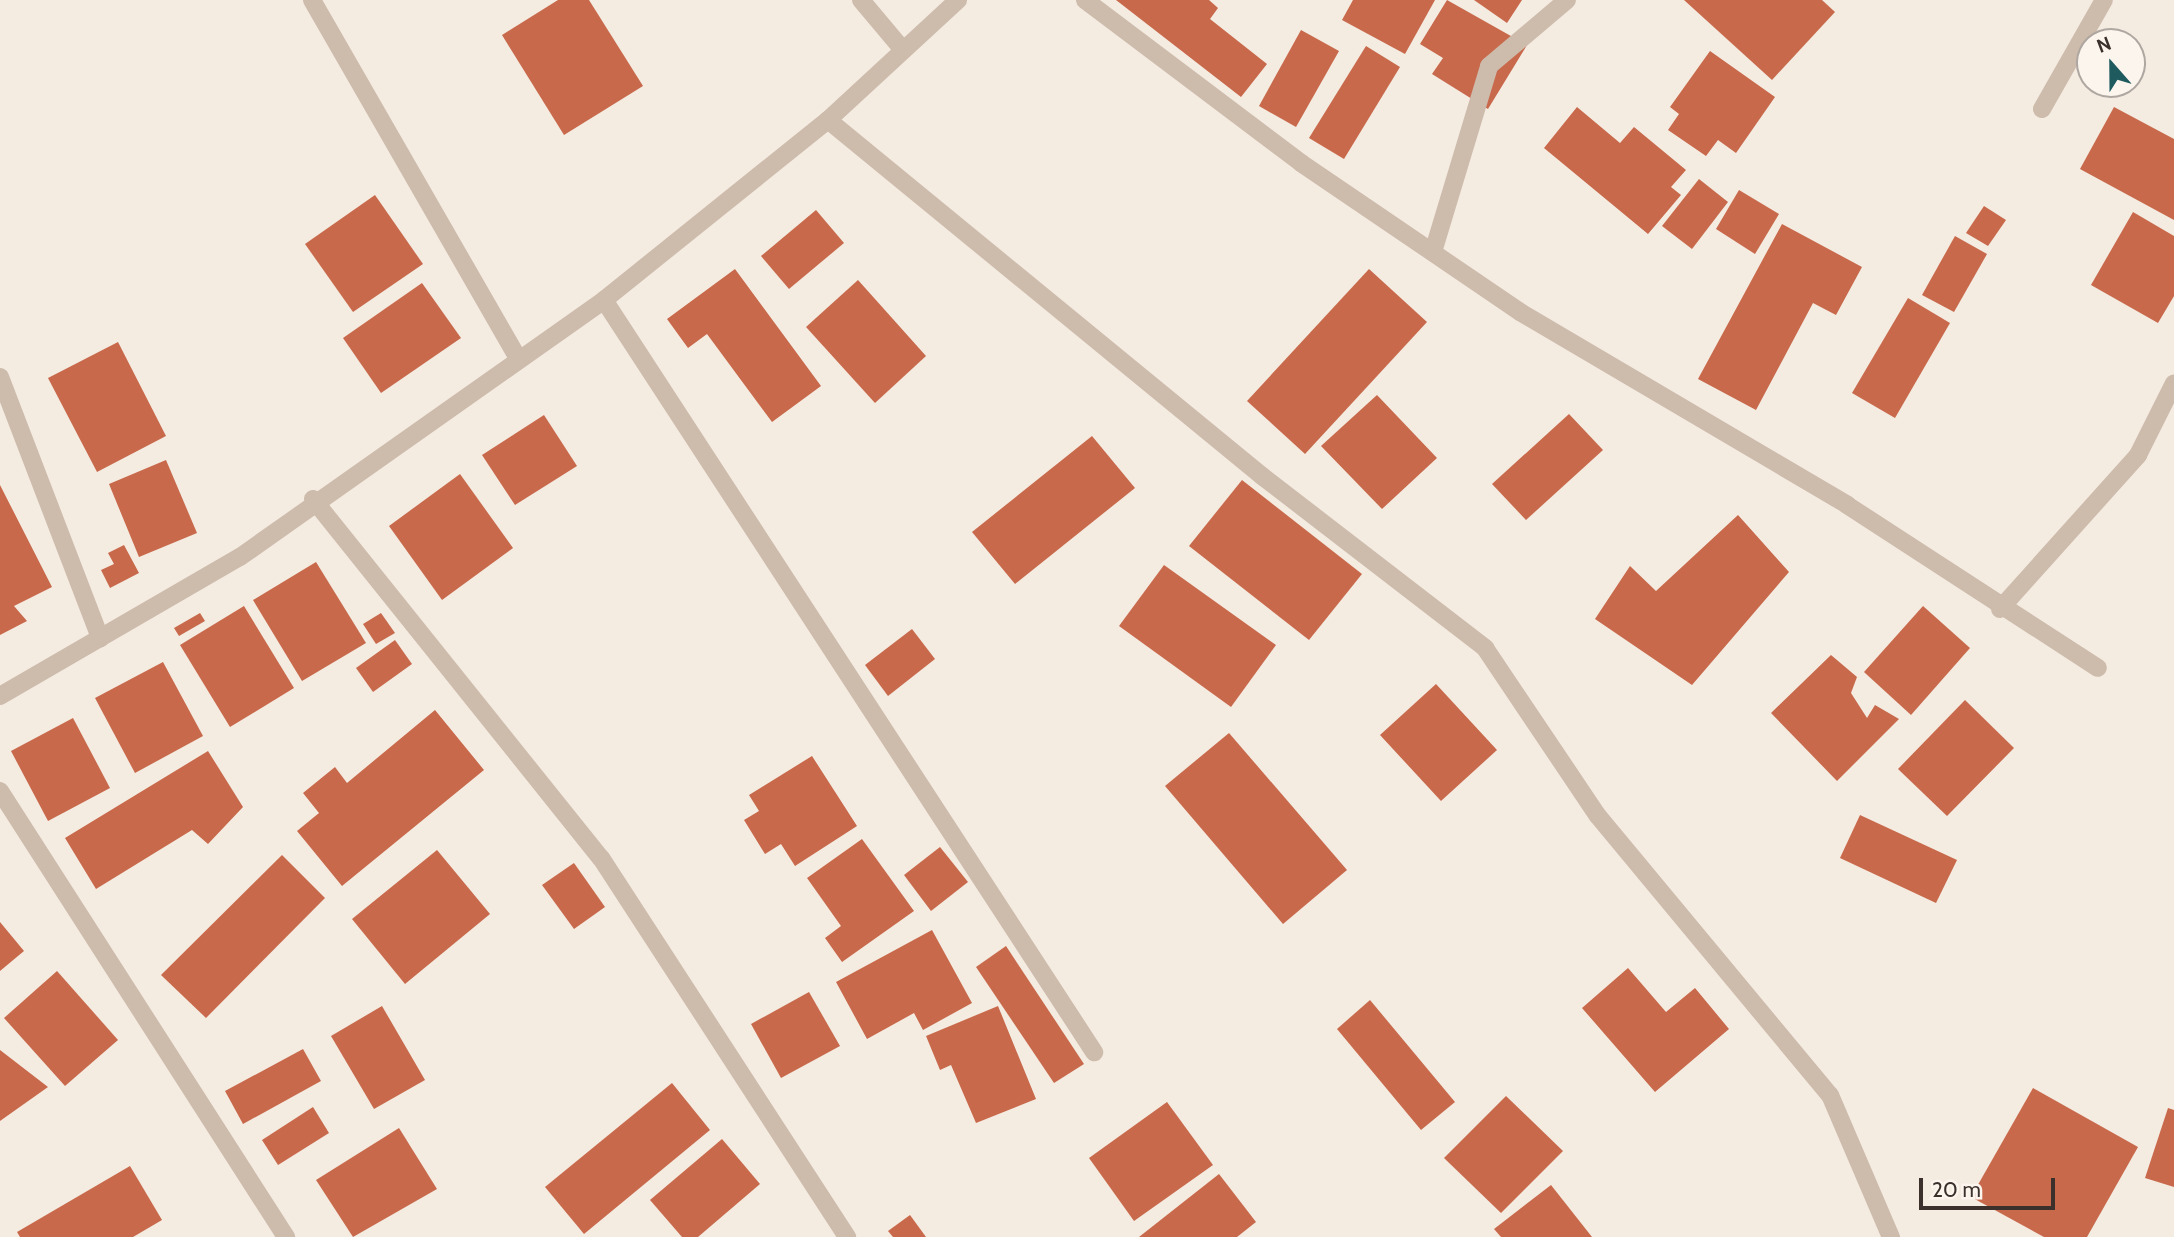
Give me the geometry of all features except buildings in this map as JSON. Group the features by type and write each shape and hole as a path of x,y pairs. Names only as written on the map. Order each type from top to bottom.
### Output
{"street":[{"path":"312,0 518,358"},
{"path":"861,0 903,50"},
{"path":"0,696 240,557 313,499 604,300 828,120 958,0"},
{"path":"1084,0 1301,163 1520,312 1847,505 2000,610 2098,668"},
{"path":"1433,252 1489,66 1567,0"},
{"path":"2042,108 2104,0"},
{"path":"828,120 1262,476 1485,648 1598,816 1830,1095 1892,1237"},
{"path":"604,300 1094,1052"},
{"path":"0,377 100,638"},
{"path":"2000,610 2138,455 2174,383"},
{"path":"313,499 601,858 847,1237"},
{"path":"0,792 286,1237"}]}
